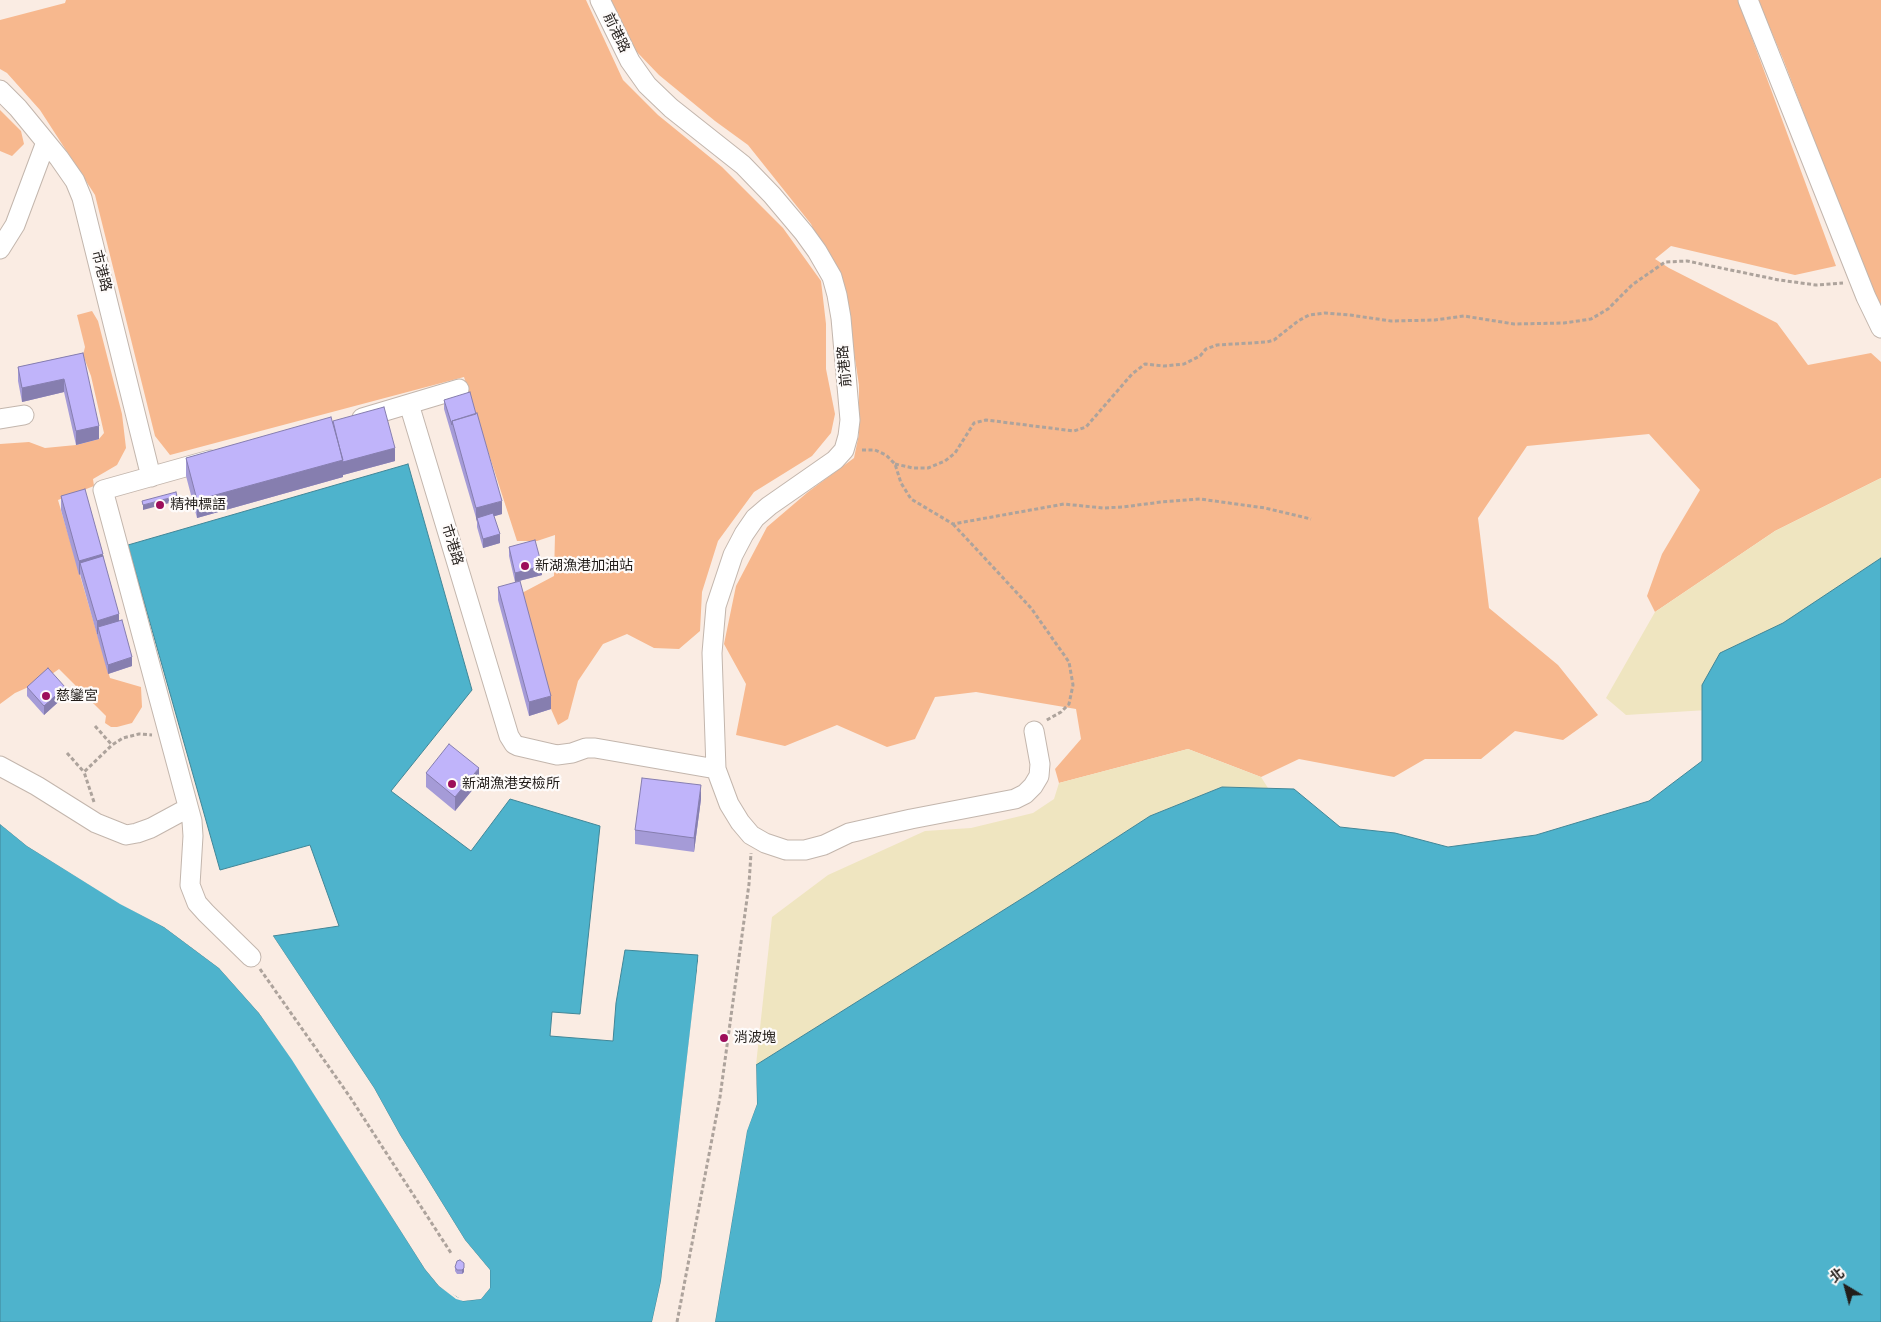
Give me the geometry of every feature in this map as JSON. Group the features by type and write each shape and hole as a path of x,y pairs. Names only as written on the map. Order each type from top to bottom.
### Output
{"street":[{"name":"前港路","path":"600,0 630,61 647,86 671,108 743,165 772,195 804,233 832,277 841,318 850,420 844,450"},
{"path":"1748,0 1859,279 1881,328"},
{"name":"市港路","path":"0,90 46,142 75,181 82,198 151,477"},
{"path":"0,249 14,225 46,142"},
{"path":"342,423 459,389"},
{"name":"市港路","path":"409,404 509,736 514,744 557,755 572,753 586,748 595,748 716,769"},
{"path":"0,419 24,415"},
{"path":"844,450 835,460 755,518 733,555 716,606 712,653 716,769 729,804 740,822 752,835 765,843 786,850 805,850 824,845 858,831 1016,798 1025,794 1039,776 1040,764 1034,731"},
{"path":"227,455 103,490 188,808 193,836 189,877 192,893 206,913 251,957"},
{"path":"0,766 37,786 96,823 126,835 138,833 188,808"}],"path":[{"path":"895,464 913,468 928,468 945,462 955,453 974,423 986,420 1074,431 1086,427 1132,374 1145,364 1164,366 1184,364 1200,356 1206,349 1217,345 1274,340 1298,321 1310,315 1325,313 1391,321 1435,320 1464,316 1514,324 1573,322 1591,319 1608,309 1632,285 1665,262 1687,260 1779,280 1816,285 1835,285 1859,279"},
{"path":"844,450 875,450 886,455 895,464 901,483 911,499 953,524 1031,608 1070,662 1073,685 1069,704 1061,712 1037,725 1034,731"},
{"path":"953,524 1064,504 1103,508 1200,499 1266,508 1311,519"},
{"path":"95,726 112,745"},
{"path":"84,772 112,745 130,735 150,735 167,731"},
{"path":"67,753 84,772 106,828"},
{"path":"677,1322 721,1088 749,884 752,835"},
{"path":"251,957 350,1097 451,1253"}],"shaded area":[{"path":"66,0 586,0 623,80 658,115 722,167 783,228 821,281 826,324 826,369 835,414 831,433 812,456 754,492 718,541 702,592 700,631 679,649 654,648 627,634 603,644 578,681 568,719 558,725 551,709 520,594 554,576 555,535 537,541 517,541 464,377 170,455 155,436 95,195 40,110 7,73 0,69 0,20 65,3"},
{"path":"611,0 1738,0 1836,266 1795,275 1671,246 1655,259 1777,323 1808,365 1871,353 1881,362 1881,478 1775,531 1655,612 1647,596 1662,554 1700,490 1649,434 1527,446 1478,518 1489,608 1558,665 1598,715 1563,740 1515,731 1481,759 1425,759 1394,777 1299,759 1261,777 1188,749 1059,783 1055,769 1081,739 1076,709 976,692 935,697 915,739 887,747 837,725 785,746 736,735 746,684 724,644 736,586 767,527 808,492 854,458 859,434 859,385 848,314 840,286 811,224 748,145 715,121 659,75 635,50"},
{"path":"1758,0 1881,0 1881,314 1783,59"},
{"path":"0,110 21,131 24,144 12,156 0,151"},
{"path":"92,311 98,321 122,414 126,448 117,465 93,479 94,486 58,500 110,678 141,687 142,707 132,723 117,727 111,727 105,723 106,716 59,669 42,681 15,693 0,704 0,444 29,442 45,448 76,445 99,439 104,433 91,376 83,355 85,347 77,315"}],"sand":[{"path":"1881,478 1881,614 1756,707 1626,715 1606,698 1655,612 1775,531"},
{"path":"1188,749 1261,777 1268,788 1222,787 1150,816 756,1065 772,917 828,875 925,831 971,828 1033,813 1054,799 1059,783"}],"water":[{"path":"408,464 472,690 391,791 471,851 510,799 600,826 580,1014 552,1012 550,1036 613,1041 616,1003 625,950 698,955 661,1281 652,1322 0,1322 0,824 27,846 120,903 164,927 219,968 259,1013 293,1060 425,1269 439,1286 463,1301 481,1299 490,1288 490,1270 465,1240 400,1135 374,1088 273,936 339,926 310,845 220,870 128,545"},
{"path":"1881,558 1881,1322 715,1322 747,1130 757,1104 756,1065 1150,816 1222,787 1294,789 1340,827 1395,833 1448,847 1536,835 1649,801 1702,761 1702,685 1720,653 1783,623"}],"pier":[{"path":"0,822 29,844 121,901 166,925 220,966 260,1011 295,1059 427,1268 441,1284 457,1297 463,1299 480,1296 488,1287 488,1271 463,1242 372,1090 271,937 273,936 374,1088 400,1135 465,1240 490,1270 490,1288 481,1299 463,1301 456,1299 439,1286 425,1269 292,1060 259,1013 219,968 164,927 120,904 27,846"},
{"path":"699,953 696,1011 663,1282 655,1322 652,1322 661,1281"},
{"path":"756,1061 757,1104 747,1131 715,1322 713,1322 745,1130 754,1103 754,1064"}],"building":[{"path":"83,353 99,426 76,431 64,379 22,388 18,367"},
{"path":"470,392 476,414 452,421 452,425 444,400"},
{"path":"384,407 395,448 343,462 333,421"},
{"path":"477,413 502,501 476,508 452,421"},
{"path":"331,417 343,460 197,500 186,458"},
{"path":"85,489 103,554 79,561 61,496"},
{"path":"176,492 177,496 143,505 142,501"},
{"path":"493,513 500,534 483,539 477,518"},
{"name":"新湖漁港加油站","path":"535,540 542,566 515,573 509,547"},
{"path":"103,556 119,614 97,621 80,563"},
{"path":"520,581 551,696 529,702 498,587"},
{"path":"122,620 132,657 108,665 98,627"},
{"path":"48,668 65,687 44,706 27,687"},
{"path":"449,744 479,768 455,797 426,773"},
{"path":"642,778 701,785 694,838 635,830"},
{"path":"460,1260 464,1263 464,1268 457,1270 455,1267 457,1261"}],"place":[{"name":"精神標語","path":"160,505"},
{"name":"新湖漁港加油站","path":"525,566"},
{"name":"慈鑾宮","path":"46,696"},
{"name":"新湖漁港安檢所","path":"452,784"},
{"name":"消波塊","path":"724,1038"}]}
